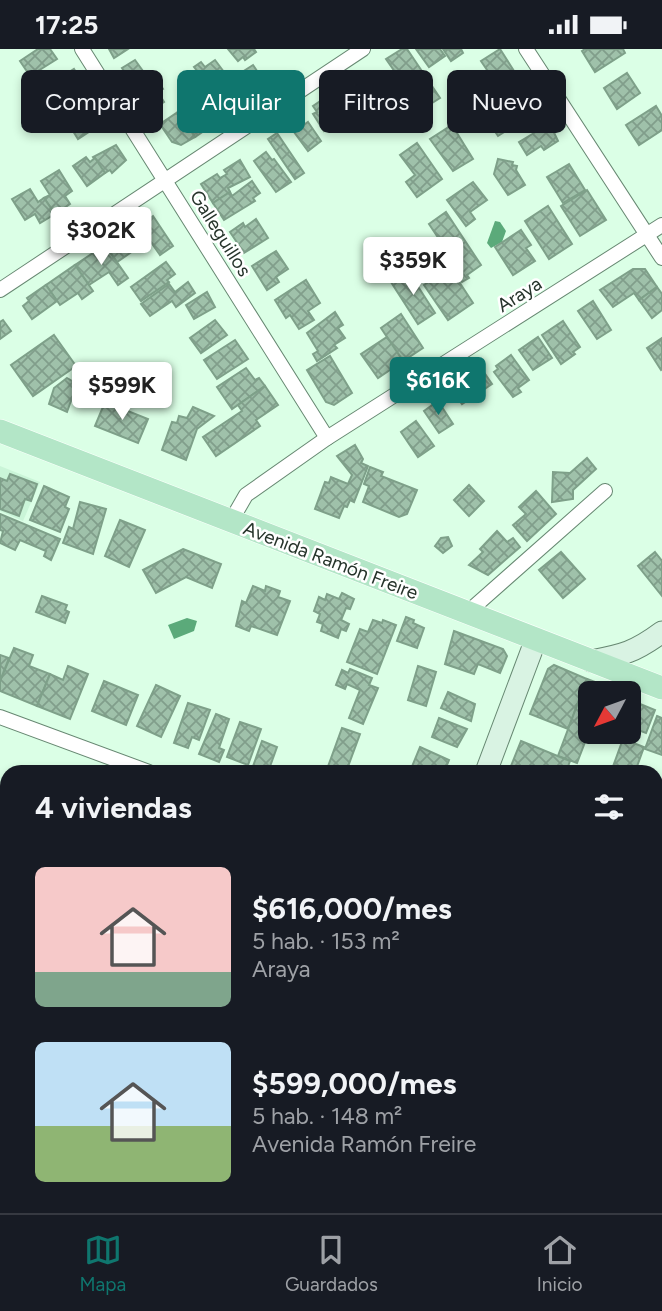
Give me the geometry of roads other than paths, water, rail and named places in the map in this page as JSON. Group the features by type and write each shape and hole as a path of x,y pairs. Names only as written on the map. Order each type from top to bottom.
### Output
{"main road":[{"name":"Avenida Ramón Freire","path":"0,431 654,685"}],"street":[{"name":"Galleguillos","path":"82,49 327,438"},
{"path":"0,290 363,49"},
{"path":"526,49 662,258"},
{"name":"Araya","path":"231,520 246,495 327,438 662,225"},
{"path":"467,613 605,491"},
{"path":"489,765 536,639"},
{"path":"591,661 626,655 654,639"},
{"path":"654,639 644,660 654,685"},
{"path":"0,717 130,765"}]}
